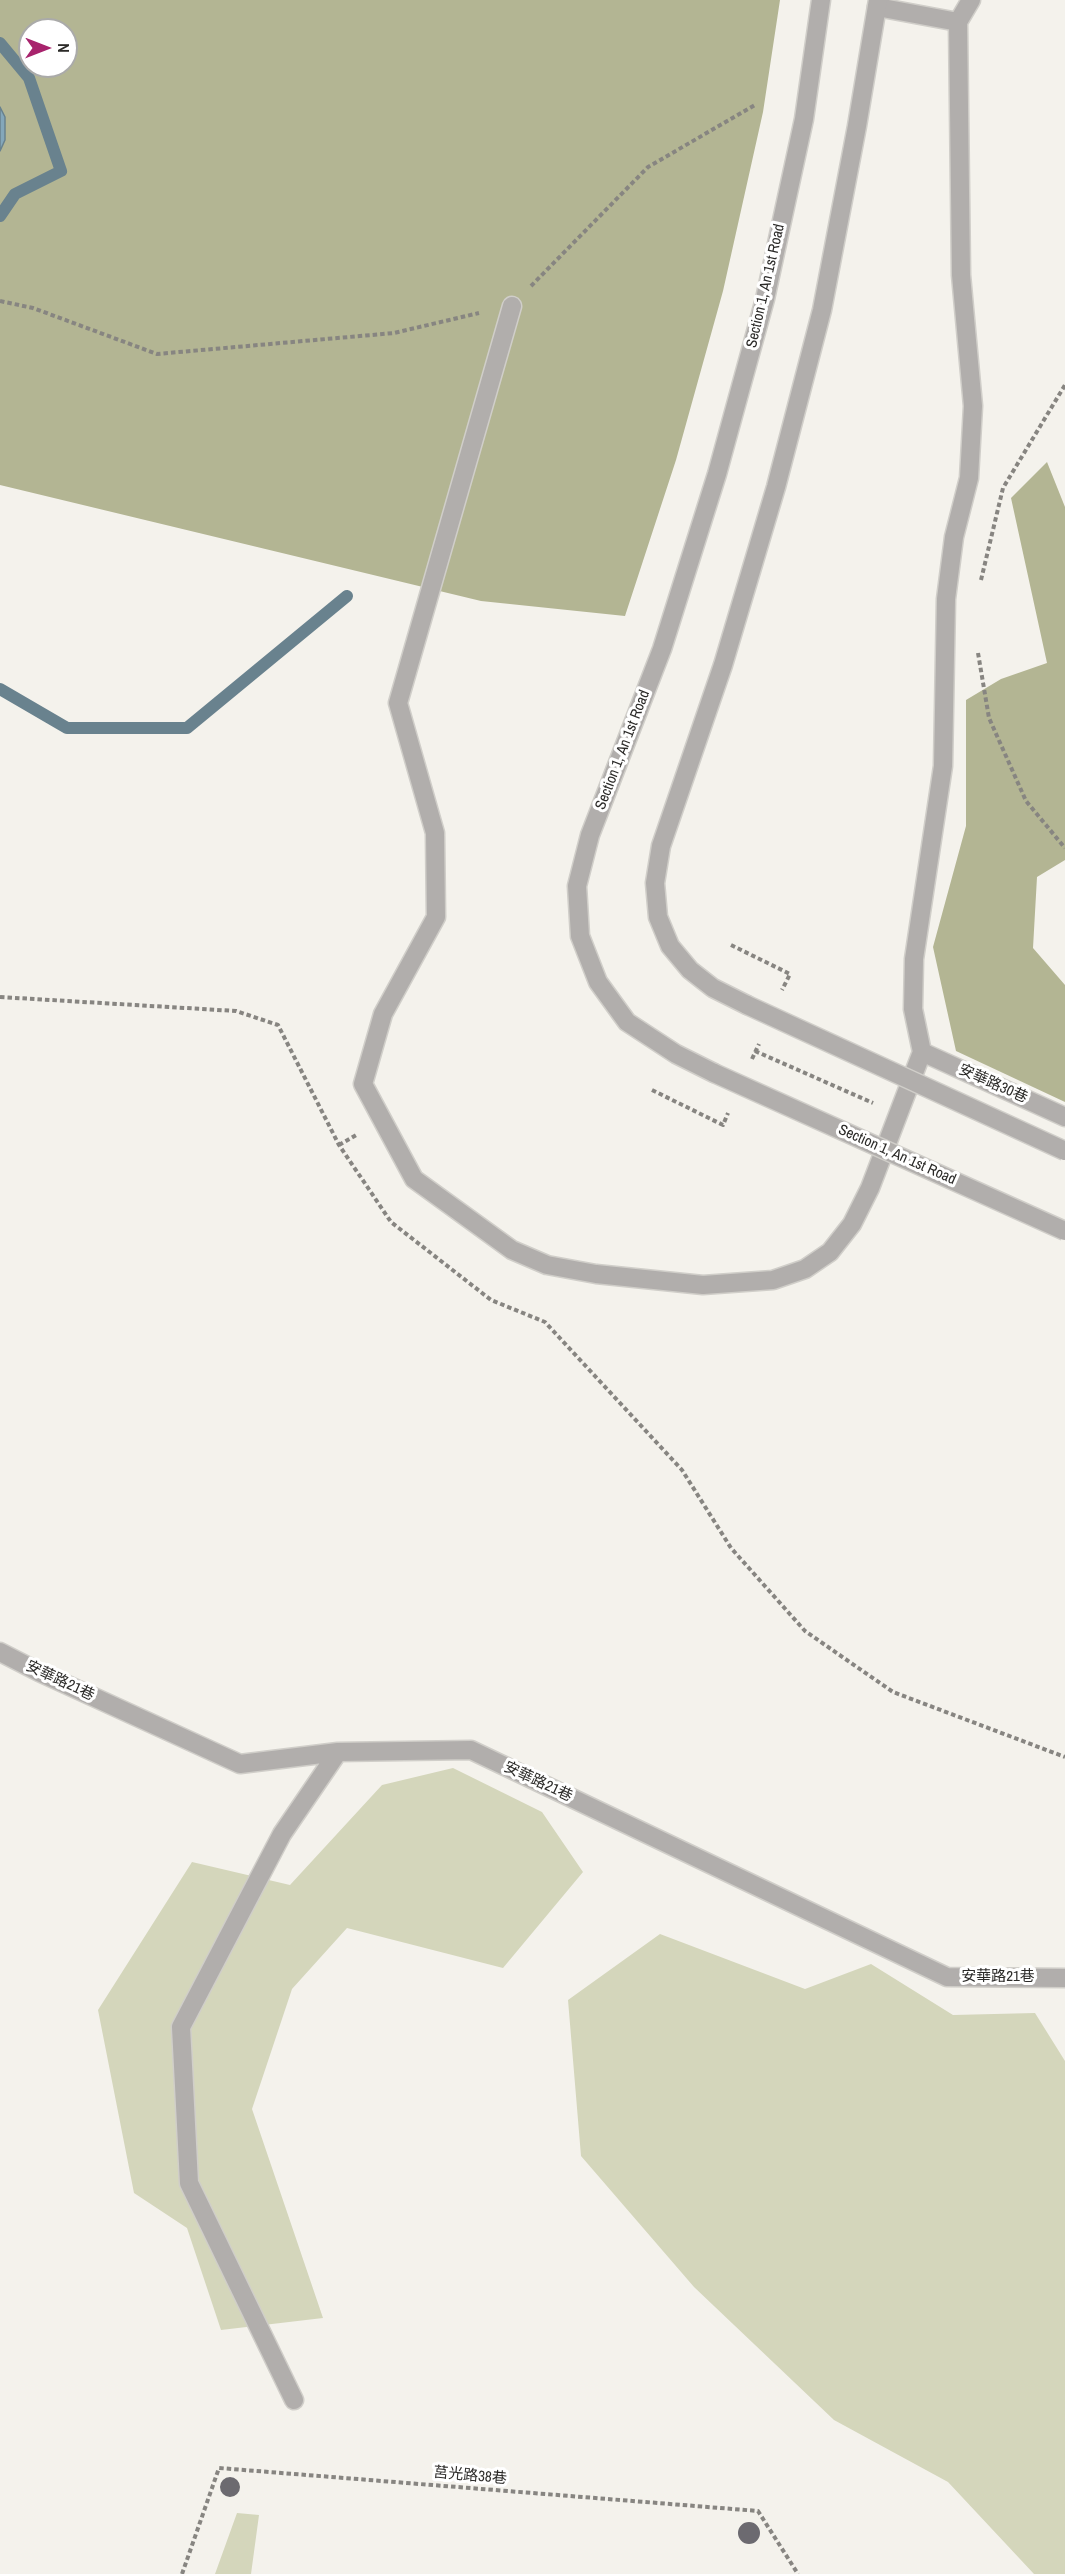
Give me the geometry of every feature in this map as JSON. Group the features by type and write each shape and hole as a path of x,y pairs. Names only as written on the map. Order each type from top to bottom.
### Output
{"street":[{"name":"Section 1, An 1st Road","path":"821,0 804,118 767,288 717,474 662,649 590,835 578,886 580,936 598,982 627,1022 676,1054 1065,1231"},
{"path":"512,306 398,703 435,833 436,918 383,1014 363,1084 414,1179 513,1250 547,1265 596,1274 703,1285 773,1280 805,1269 830,1252 852,1224 870,1188 922,1052 913,1009 914,959 943,766 946,599 954,537 969,478 973,406 970,347 961,275 958,22 971,0"},
{"path":"958,22 877,4 857,126 822,310 773,499 723,665 661,846 655,883 658,917 670,946 690,970 713,988 1065,1151"},
{"name":"安華路30巷","path":"922,1052 1065,1117"},
{"name":"安華路21巷","path":"0,1652 240,1764 338,1752 471,1750 947,1977 1065,1978"},
{"path":"294,2400 189,2183 181,2027 282,1834 338,1752"}],"path":[{"path":"0,301 33,308 157,354 394,333 512,306 648,167 755,105"},
{"path":"980,585 1003,488 1065,385"},
{"path":"978,644 989,718 1026,801 1065,848"},
{"path":"731,945 790,974 781,993"},
{"path":"0,996 237,1011 278,1024 339,1145 391,1222 491,1300 545,1322 682,1470 731,1548 805,1630 893,1692 1065,1757"},
{"path":"751,1062 760,1041"},
{"path":"755,1051 899,1114"},
{"path":"652,1090 723,1125 732,1104"},
{"name":"莒光路38巷","path":"182,2574 219,2468 758,2511 798,2574"}],"green space":[{"path":"0,0 780,0 763,112 723,291 676,460 625,616 481,601 0,485"},
{"path":"1047,462 1065,507 1065,860 1037,877 1033,948 1065,985 1065,1102 956,1051 933,947 966,826 966,700 1001,679 1047,663 1011,498"},
{"path":"453,1768 542,1812 583,1872 503,1968 347,1928 292,1989 252,2109 323,2318 221,2330 187,2228 134,2193 98,2010 192,1862 290,1885 382,1785"},
{"path":"660,1934 805,1989 871,1964 953,2015 1035,2013 1065,2061 1065,2574 1034,2574 948,2482 834,2420 694,2287 581,2156 568,2000"},
{"path":"237,2513 259,2515 251,2574 215,2574"}],"water":[{"path":"0,107 5,117 5,140 0,151"}],"building":[{"path":"226,2477 234,2477 240,2483 240,2491 234,2497 226,2497 220,2491 220,2483"},
{"path":"749,2522 757,2525 760,2533 757,2541 749,2544 741,2541 738,2533 741,2525"}],"waterway":[{"path":"0,43 29,78 61,171 15,194 0,216"},
{"path":"0,689 67,728 187,728 347,596"}]}
